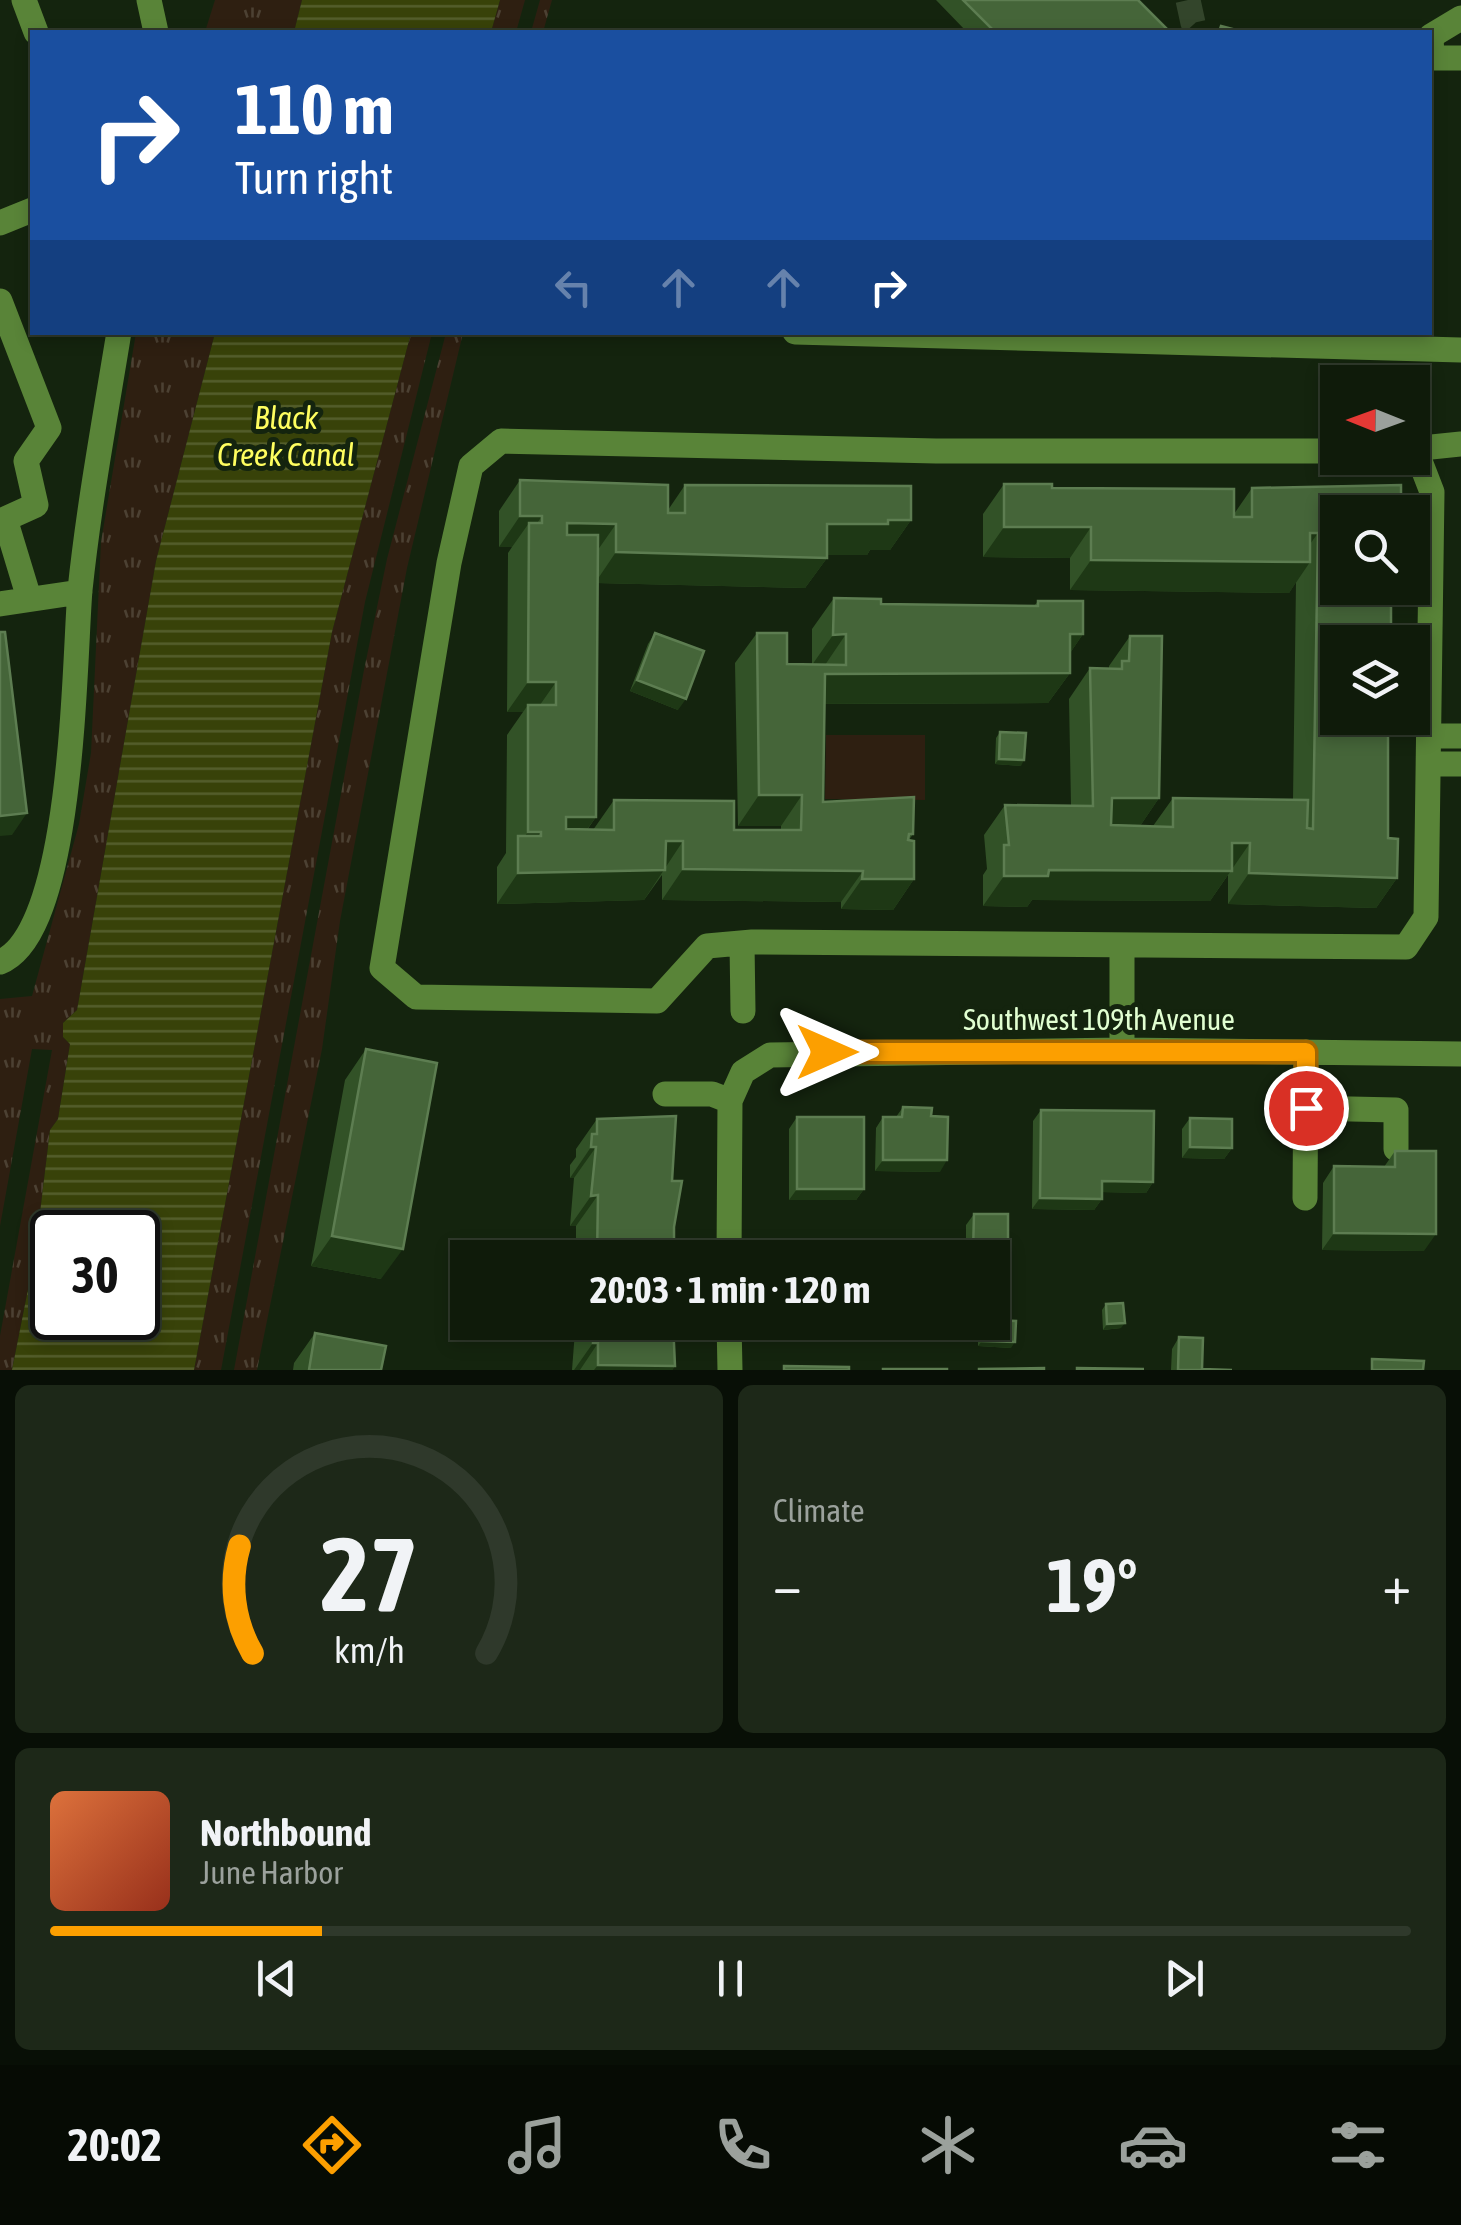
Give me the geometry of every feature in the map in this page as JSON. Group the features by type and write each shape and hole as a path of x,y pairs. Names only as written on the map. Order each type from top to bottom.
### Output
{"street":[{"path":"24,0 35,30"},
{"path":"149,0 156,30"},
{"path":"1432,35 1461,18"},
{"path":"0,223 30,211"},
{"path":"0,301 49,428 26,461 36,505 5,519 29,598"},
{"path":"2,960 45,899 62,817 74,727 80,592 119,335"},
{"path":"1050,335 1306,338 1461,350"},
{"path":"1320,451 927,451 501,441 471,466 449,563 382,968 416,997 658,1000 707,946 742,943 1406,946 1426,917 1432,736 1432,492 1425,475"},
{"path":"1430,447 1461,444"},
{"path":"0,604 80,592"},
{"path":"1432,736 1461,736"},
{"path":"1431,764 1461,764"},
{"path":"742,943 743,1011"},
{"path":"1122,946 1122,1050"},
{"name":"Southwest 109th Avenue","path":"730,1101 742,1072 764,1056 790,1052 1461,1054"},
{"path":"1305,1198 1306,1052"},
{"path":"672,1094 712,1094 730,1101 729,1240"},
{"path":"1306,1108 1396,1110 1396,1149"},
{"path":"729,1340 730,1370"}],"green space":[{"path":"215,0 302,0 294,30 206,30"},
{"path":"500,0 525,0 517,30 492,30"},
{"path":"540,0 552,0 544,30 532,30"},
{"path":"136,335 214,335 156,561 77,1010 63,1023 63,1037 70,1044 58,1119 50,1130 40,1210 30,1210 30,1279 12,1370 0,1370 0,1336 52,1050 32,1049 0,1226 0,999 32,996 79,824 91,753 101,542"},
{"path":"410,335 432,335 365,602 221,1370 194,1370 332,632"},
{"path":"445,335 463,335 407,568 340,921 322,1049 257,1370 234,1370 364,670 387,559"},
{"path":"826,735 925,735 925,800 825,799"}],"water":[{"path":"302,0 500,0 492,30 294,30"},
{"name":"Black Creek Canal","path":"214,335 410,335 332,632 194,1370 12,1370 30,1279 30,1340 160,1340 160,1210 40,1210 50,1130 58,1119 70,1044 63,1037 63,1023 77,1010 156,561"}],"building":[{"path":"963,0 1138,0 1168,30 993,30"},
{"path":"520,480 668,485 668,513 685,513 685,485 911,486 911,520 827,524 827,558 616,552 616,524 567,523 567,535 598,535 596,817 566,817 566,829 614,830 614,800 734,801 734,830 801,830 802,795 759,795 757,633 787,633 787,664 846,665 846,634 833,635 834,598 881,599 881,604 1038,606 1038,601 1083,601 1083,634 1070,634 1070,673 825,674 823,802 914,797 913,834 909,834 908,840 914,841 914,879 862,879 863,871 683,869 683,841 666,841 665,870 518,873 518,836 541,836 541,832 528,832 528,705 556,705 556,682 528,682 529,523 542,523 542,516 520,516"},
{"path":"1004,484 1234,489 1234,517 1252,517 1252,488 1401,485 1401,495 1320,495 1320,605 1391,605 1391,625 1320,625 1320,735 1388,735 1388,838 1398,839 1397,878 1249,873 1250,843 1232,843 1232,871 1049,870 1048,876 1004,876 1004,845 1009,845 1005,805 1093,806 1090,668 1122,669 1122,661 1129,661 1130,636 1162,636 1159,798 1112,798 1111,825 1173,827 1173,798 1308,800 1307,828 1313,829 1318,533 1310,533 1310,562 1091,560 1091,527 1004,527"},
{"path":"0,632 5,632 27,813 0,816"},
{"path":"655,633 704,651 686,699 637,680"},
{"path":"1000,732 1026,733 1024,760 999,759"},
{"path":"366,1049 437,1063 403,1249 332,1236"},
{"path":"903,1107 932,1108 931,1116 948,1117 947,1160 883,1160 883,1117 902,1117"},
{"path":"1041,1110 1154,1111 1153,1182 1102,1181 1102,1199 1040,1198"},
{"path":"676,1116 672,1181 682,1181 674,1240 597,1240 598,1195 591,1196 596,1147 591,1147 592,1134 597,1134 597,1119"},
{"path":"797,1117 864,1117 864,1189 797,1189"},
{"path":"1190,1118 1232,1119 1232,1148 1190,1147"},
{"path":"1395,1151 1436,1151 1436,1234 1334,1233 1334,1166 1395,1167"},
{"path":"974,1214 1008,1214 1008,1240 973,1240"},
{"path":"1123,1303 1125,1323 1107,1324 1106,1304"},
{"path":"1010,1321 1016,1321 1015,1342 982,1341 1010,1340"},
{"path":"315,1333 386,1346 381,1370 309,1370"},
{"path":"1179,1337 1203,1338 1202,1369 1232,1370 1178,1370"},
{"path":"674,1340 675,1366 598,1365 598,1343 593,1343"},
{"path":"1372,1359 1424,1361 1423,1370 1372,1370"},
{"path":"784,1366 849,1367 849,1370 784,1370"},
{"path":"1077,1368 1144,1369 1077,1370"},
{"path":"947,1369 947,1370 883,1370"},
{"path":"979,1369 1044,1370 979,1370"}],"tunnel":[{"path":"1188,0 1193,23 1199,30"}],"route":[{"path":"827,1052 1306,1052 1306,1108"}]}
